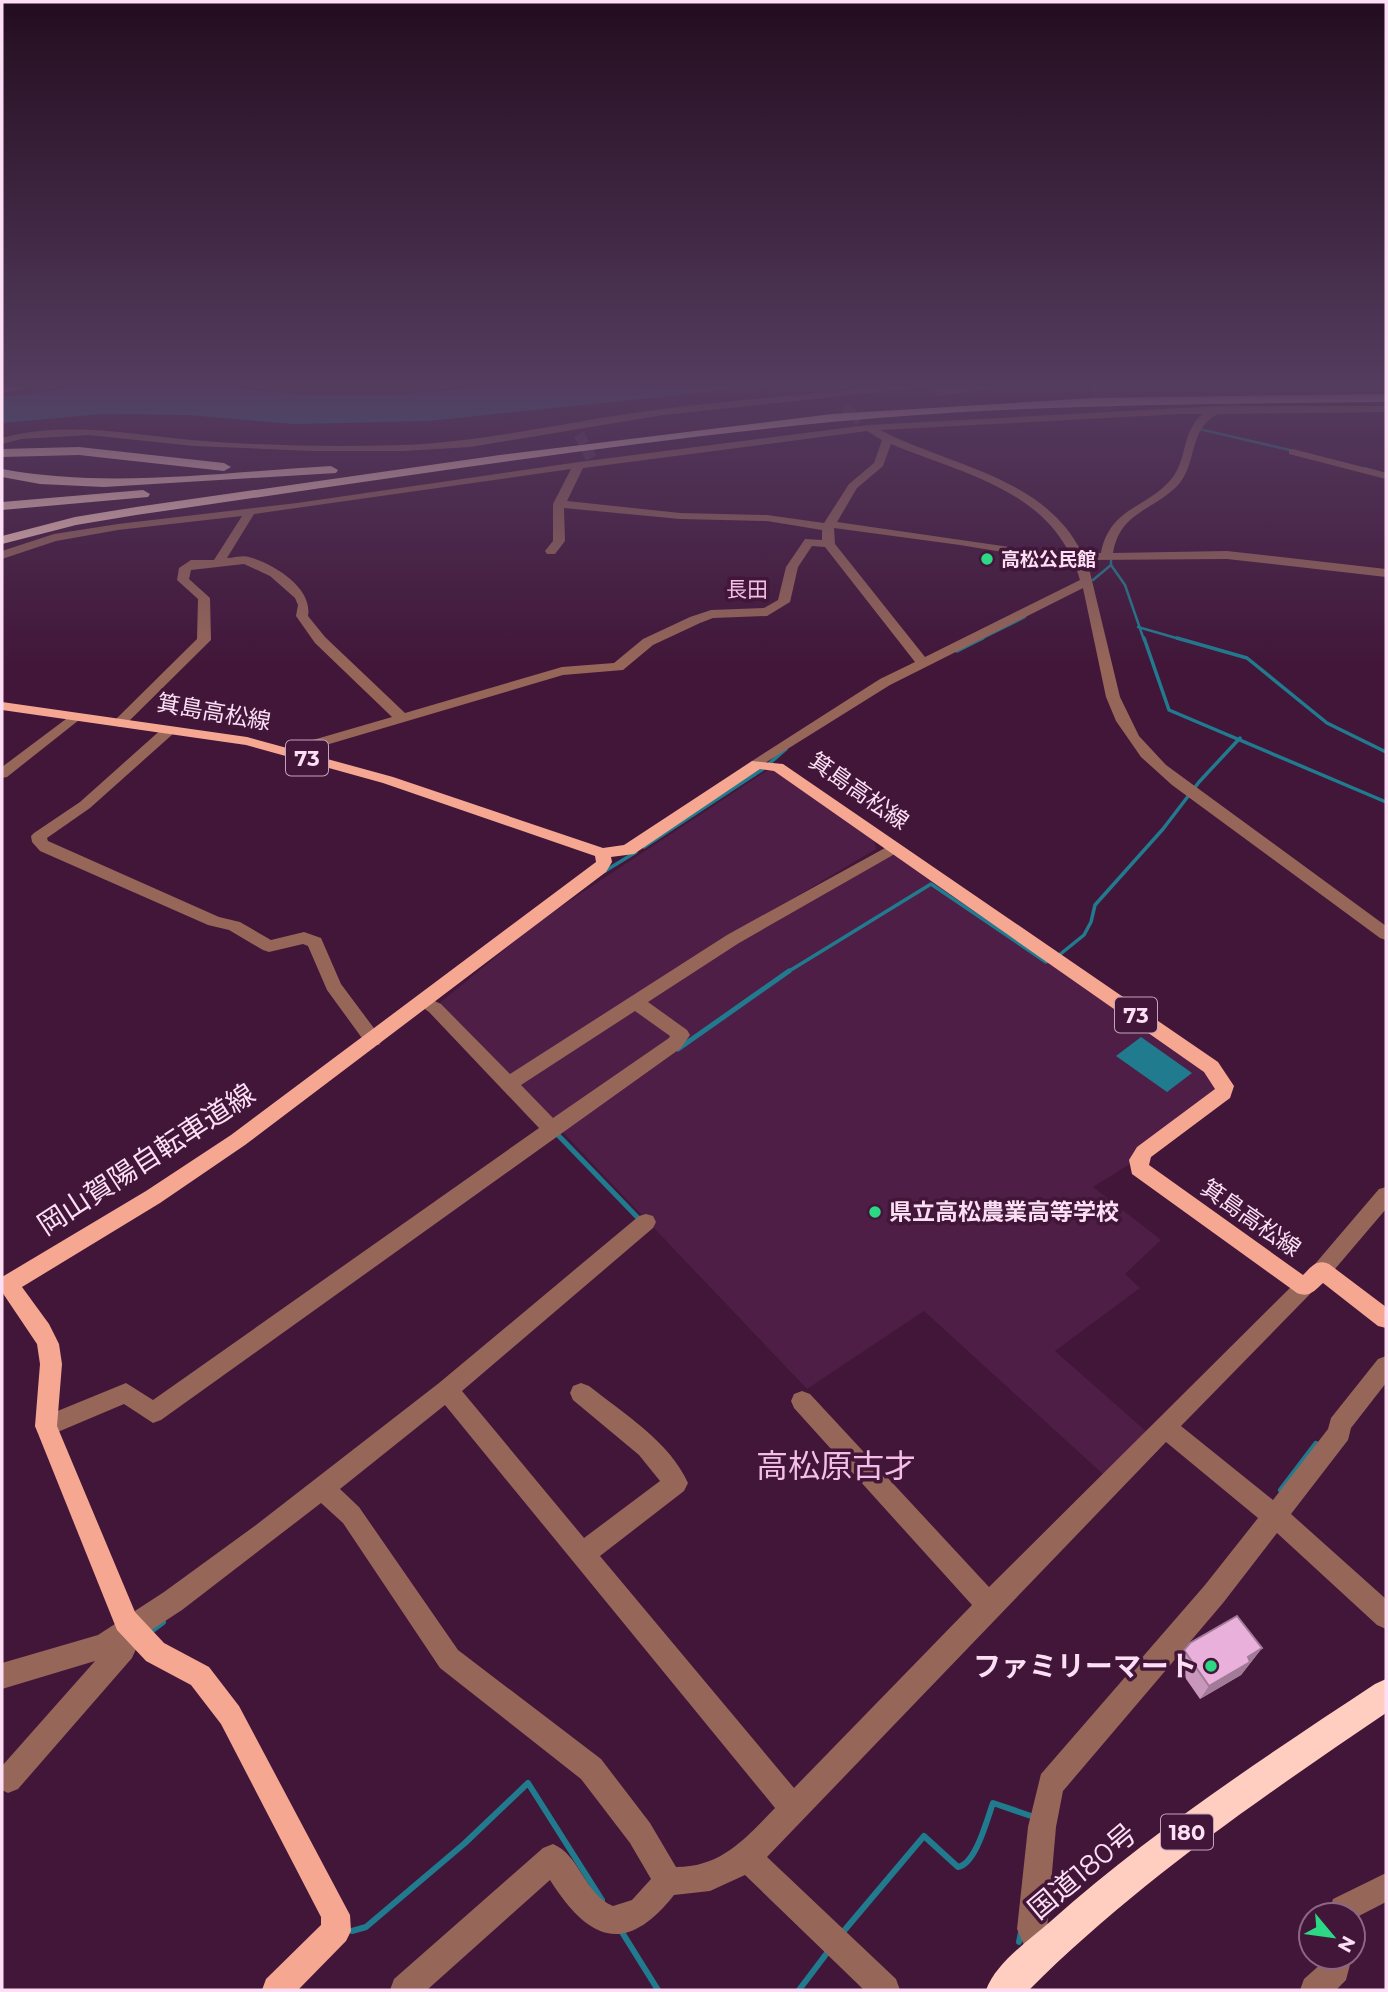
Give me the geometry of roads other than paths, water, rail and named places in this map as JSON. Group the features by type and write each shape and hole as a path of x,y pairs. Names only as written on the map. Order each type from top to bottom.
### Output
{"highway":[{"path":"44,479 133,482 192,479"},
{"path":"2,506 297,479"},
{"path":"2,540 106,516 362,479"},
{"name":"国道180号","path":"1004,1990 1041,1951 1153,1855 1386,1695"}],"main road":[{"name":"箕島高松線","path":"2,706 247,741 387,780 602,853"},
{"name":"箕島高松線","path":"764,764 894,848 1212,1067 1225,1086 1223,1093 1144,1152 1139,1160 1139,1168 1304,1287 1322,1270 1386,1319"},
{"path":"602,853 628,849 764,764"},
{"name":"岡山賀陽自転車道線","path":"277,1990 336,1931 336,1915 230,1715 200,1676 155,1652 132,1636 46,1426 45,1411 50,1373 47,1343 7,1285 189,1174 373,1040 428,1004 532,916 600,868 604,862 602,853"}],"street":[{"path":"2,555 85,531 250,512 481,479"},
{"path":"551,551 559,541 559,504 572,479"},
{"path":"861,479 853,486 829,526 828,544 923,663"},
{"path":"990,479 1027,499 1054,521 1080,559 1115,701 1124,723 1144,751 1192,791 1386,934"},
{"path":"1110,556 1113,528 1177,479"},
{"path":"559,504 680,516 767,518 960,541 1080,559 1110,556 1248,556 1386,573"},
{"path":"218,563 250,512"},
{"path":"296,754 304,747 562,671 618,667 648,642 712,614 773,610 785,602 792,567 809,542 828,544"},
{"path":"119,723 204,640 204,598 183,580 185,568 191,564 246,560 274,573 301,596 304,605 302,616 320,640 402,718"},
{"path":"764,764 885,682 976,639 1085,582"},
{"path":"2,774 74,717"},
{"path":"169,730 100,793 39,836 40,842 46,848 126,884 244,930 269,946 304,938 315,942 333,986 373,1040"},
{"path":"509,1084 733,939 894,848"},
{"path":"46,1426 126,1393 153,1413 551,1128 675,1043 681,1035 636,1002"},
{"path":"428,1004 551,1128"},
{"path":"1322,1270 1386,1195"},
{"path":"2,1676 81,1654 132,1636 326,1492 450,1393 643,1224"},
{"path":"668,1881 694,1882 710,1878 747,1857 989,1605 1304,1287"},
{"path":"1041,1951 1032,1928 1042,1827 1051,1784 1214,1594 1340,1432 1339,1426 1386,1366"},
{"path":"450,1393 793,1809"},
{"path":"581,1393 647,1447 676,1483 584,1553"},
{"path":"802,1401 989,1605"},
{"path":"1165,1427 1273,1518 1293,1531 1386,1616"},
{"path":"326,1492 351,1515 449,1659 591,1769 640,1833 668,1881"},
{"path":"8,1779 132,1636"},
{"path":"747,1857 885,1990"},
{"path":"405,1990 552,1858 584,1906 614,1920 622,1921 641,1911 668,1881"},
{"path":"1359,1901 1386,1887"},
{"path":"1315,1990 1335,1971"}],"water":[{"path":"1141,1037 1192,1073 1167,1092 1116,1056"}],"waterway":[{"path":"1111,554 1111,565"},
{"path":"1093,580 1111,565"},
{"path":"1111,565 1125,585 1140,627"},
{"path":"957,651 1025,617"},
{"path":"1140,627 1183,640"},
{"path":"1140,627 1144,640"},
{"path":"1144,638 1169,710 1239,740"},
{"path":"1177,638 1247,658 1327,723 1386,752"},
{"path":"1058,956 1084,935 1095,905 1239,740"},
{"path":"1239,740 1386,802"},
{"path":"644,847 763,769 786,749"},
{"path":"605,871 636,852"},
{"path":"787,972 931,884 1046,962 1048,960"},
{"path":"678,1049 787,972"},
{"path":"559,1132 557,1134 641,1221"},
{"path":"1281,1490 1316,1444"},
{"path":"147,1634 163,1622"},
{"path":"352,1931 366,1927 465,1843 528,1783 602,1900"},
{"path":"843,1932 924,1836 958,1867 964,1864 975,1850 993,1803 1034,1817"},
{"path":"620,1929 658,1990"},
{"path":"1019,1942 1021,1932"},
{"path":"799,1990 830,1949"}],"place":[{"name":"高松公民館","path":"987,559"},
{"name":"県立高松農業高等学校","path":"875,1212"},
{"name":"ファミリーマート","path":"1211,1666"}],"district":[{"name":"長田","path":"747,589"},
{"name":"高松原古才","path":"836,1465"}]}
